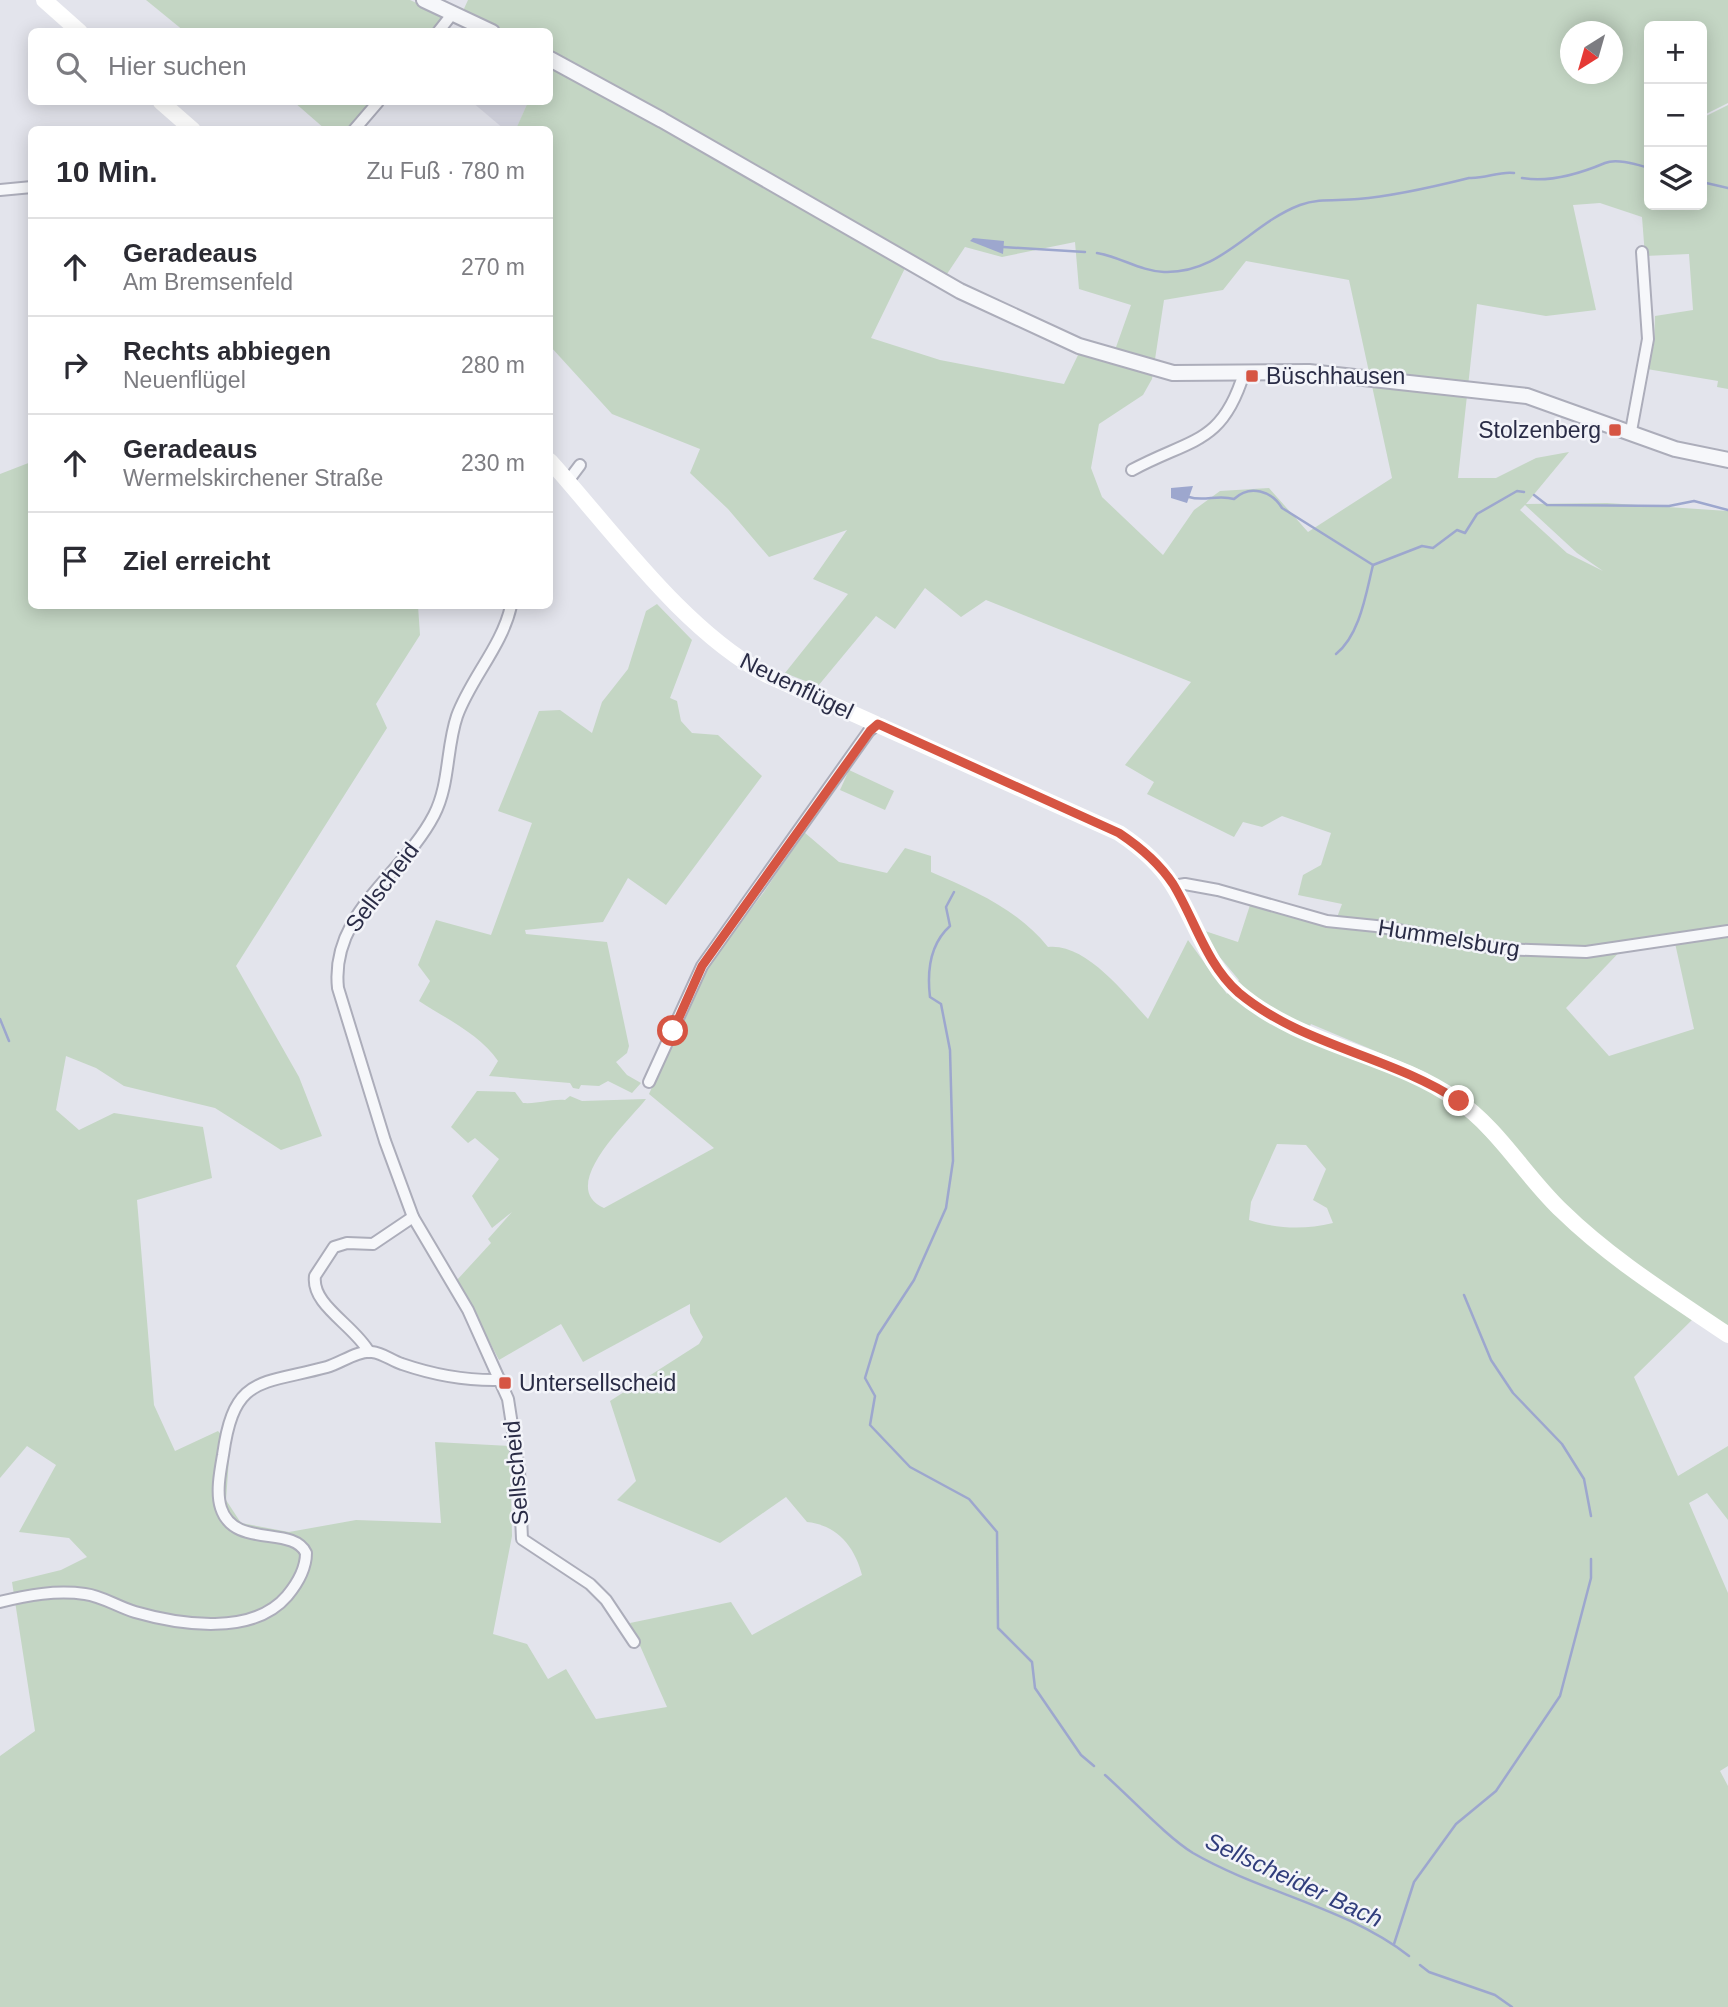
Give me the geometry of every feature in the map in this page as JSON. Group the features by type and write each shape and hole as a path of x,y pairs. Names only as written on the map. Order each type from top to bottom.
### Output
{"main road":[{"path":"44,0 76,28"},
{"path":"164,105 188,126"},
{"name":"Neuenflügel","path":"553,464 683,610 721,646 769,676 1109,827 1146,853 1174,886 1213,961 1244,997 1288,1023 1423,1080 1459,1101 1491,1130 1539,1187 1577,1225 1728,1335"}],"street":[{"path":"424,0 484,28"},
{"path":"441,28 453,13"},
{"path":"553,61 960,290 1079,346 1188,374 1282,371 1336,374 1546,400 1675,449 1728,460"},
{"path":"357,126 375,105"},
{"path":"0,190 28,187"},
{"path":"1631,431 1648,339 1642,252"},
{"path":"1132,470 1171,450 1202,439 1212,431 1230,408 1244,373"},
{"path":"568,481 580,466"},
{"name":"Sellscheid","path":"510,609 498,639 458,713 444,787 436,812 405,857 350,925 339,953 337,978 342,1007 413,1217 468,1310 501,1380 516,1441 522,1539 590,1584 606,1600 634,1642"},
{"path":"649,1082 702,966 870,731 878,724"},
{"name":"Hummelsburg","path":"1174,886 1185,884 1210,888 1327,921 1376,926 1500,949 1586,952 1728,931"},
{"path":"413,1217 373,1244 347,1243 334,1247 315,1276 321,1302 342,1319 369,1352 470,1381 501,1380"},
{"path":"0,1602 50,1593 84,1594 154,1617 191,1623 234,1621 267,1613 292,1590 304,1568 306,1553 295,1542 255,1535 232,1524 221,1508 219,1496 222,1461 232,1412 249,1389 265,1381 328,1366 369,1352"}],"shaded area":[{"path":"476,105 527,105 518,126 500,126"}],"green space":[{"path":"146,0 410,0 443,15 434,28 180,28"},
{"path":"468,0 1728,0 1728,103 1707,114 1707,21 1644,21 1644,210 1707,210 1707,116 1728,105 1728,389 1717,387 1718,381 1647,369 1654,344 1655,316 1693,310 1689,254 1645,256 1642,217 1600,203 1573,205 1596,310 1546,316 1477,304 1458,478 1496,478 1536,458 1569,452 1526,504 1607,503 1728,511 1728,1330 1653,1277 1576,1217 1464,1096 1423,1071 1311,1024 1304,1037 1409,1080 1457,1105 1548,1203 1694,1318 1634,1377 1678,1476 1728,1446 1728,1520 1707,1493 1689,1503 1728,1593 1728,1766 1720,1771 1728,1786 1728,2007 0,2007 0,1756 35,1731 12,1582 61,1570 87,1557 69,1538 19,1532 56,1465 27,1446 0,1478 0,474 28,463 28,609 418,609 420,635 376,704 387,728 236,966 299,1077 322,1136 281,1150 215,1108 124,1086 96,1068 66,1056 56,1110 79,1130 114,1113 203,1127 212,1178 137,1200 154,1405 175,1451 218,1431 230,1445 226,1500 241,1523 289,1532 356,1520 441,1523 435,1442 510,1446 512,1536 493,1634 527,1644 548,1679 566,1669 596,1719 667,1707 630,1623 731,1602 752,1635 862,1575 855,1555 843,1539 827,1528 807,1522 786,1497 720,1543 617,1500 636,1481 610,1401 699,1344 703,1337 690,1313 690,1304 583,1362 561,1324 499,1360 457,1280 491,1243 488,1239 512,1212 492,1228 472,1196 499,1159 475,1138 468,1143 451,1127 477,1091 515,1092 523,1103 565,1100 570,1096 582,1101 646,1099 613,1138 592,1170 588,1185 591,1198 604,1208 714,1148 649,1094 706,968 764,892 804,832 839,862 887,873 905,848 931,856 931,872 994,902 1023,922 1048,947 1062,948 1090,961 1116,984 1148,1019 1188,940 1227,994 1239,980 1218,955 1205,931 1238,942 1251,902 1336,920 1342,904 1298,895 1303,875 1321,865 1331,833 1282,816 1262,827 1243,822 1234,837 1147,794 1154,782 1125,765 1191,682 986,600 961,617 925,588 895,629 876,616 818,686 785,673 848,594 813,579 847,530 769,557 728,509 690,473 700,449 612,414 553,349 553,126 517,126 527,105 553,105 553,66 906,266 871,338 940,360 1064,384 1079,353 1106,362 1115,350 1131,305 1079,289 1075,242 1002,257 965,247 945,277 553,57 553,28 494,28 462,13","holes":["1246,261 1349,280 1392,478 1308,532 1269,488 1220,491 1194,510 1163,555 1102,497 1091,468 1099,424 1143,395 1152,379 1164,300 1223,290","1525,505 1577,553 1603,571 1567,553 1520,510","1673,934 1694,1029 1609,1056 1566,1008 1629,942","1277,1144 1306,1145 1326,1169 1313,1200 1327,1208 1333,1223 1291,1228 1249,1220 1251,1202"]},
{"path":"297,105 368,105 350,126 322,126"},
{"path":"657,604 692,640 670,698 677,701 681,721 692,733 718,735 762,776 666,905 628,878 603,922 525,930 526,934 607,942 629,1046 627,1053 616,1062 627,1075 641,1083 632,1093 608,1081 599,1086 581,1085 579,1089 573,1088 570,1083 489,1076 498,1061 491,1052 462,1028 419,1001 430,981 418,965 436,920 491,935 532,823 498,811 539,711 560,710 592,733 602,702 628,669 646,611"},
{"path":"849,770 894,791 885,810 840,790"}],"water":[{"path":"973,238 1004,241 1003,254 970,241"},
{"path":"1193,486 1187,503 1171,498 1171,488"}],"waterway":[{"path":"1522,178 1564,176 1615,161 1644,167"},
{"path":"1097,253 1155,271 1184,270 1219,257 1282,213 1300,205 1386,196 1469,178 1514,173"},
{"path":"1707,183 1728,188"},
{"path":"1003,247 1085,252"},
{"path":"1189,497 1234,499 1240,494 1260,491 1273,497 1282,508 1373,565 1422,546 1433,548 1457,530 1465,533 1477,514 1517,491 1524,492"},
{"path":"1534,495 1547,505 1669,506 1694,501 1728,510"},
{"path":"1336,654 1351,636 1356,625 1373,565"},
{"name":"Sellscheider Bach","path":"954,892 946,907 950,926 934,950 929,978 930,997 941,1004 950,1050 953,1161 946,1208 914,1280 878,1335 865,1378 875,1396 870,1425 910,1467 969,1499 997,1532 998,1628 1032,1662 1035,1688 1081,1755 1094,1766"},
{"path":"0,1019 9,1041"},
{"path":"1464,1295 1491,1360 1513,1393 1562,1444 1584,1479 1591,1516"},
{"path":"1394,1944 1414,1882 1456,1824 1496,1791 1560,1696 1591,1578 1591,1559"},
{"name":"Sellscheider Bach","path":"1105,1775 1160,1827 1193,1853 1247,1879 1331,1912 1384,1939 1409,1956"},
{"name":"Sellscheider Bach","path":"1420,1965 1429,1972 1495,1995 1512,2007"}],"place":[{"name":"Büschhausen","path":"1252,376"},
{"name":"Stolzenberg","path":"1615,430"},
{"name":"Untersellscheid","path":"505,1383"}],"route":[{"path":"673,1031 702,966 754,897 870,731 878,724 1094,819 1133,842 1166,874 1213,961 1244,997 1288,1023 1340,1048 1423,1080 1459,1101"}]}
